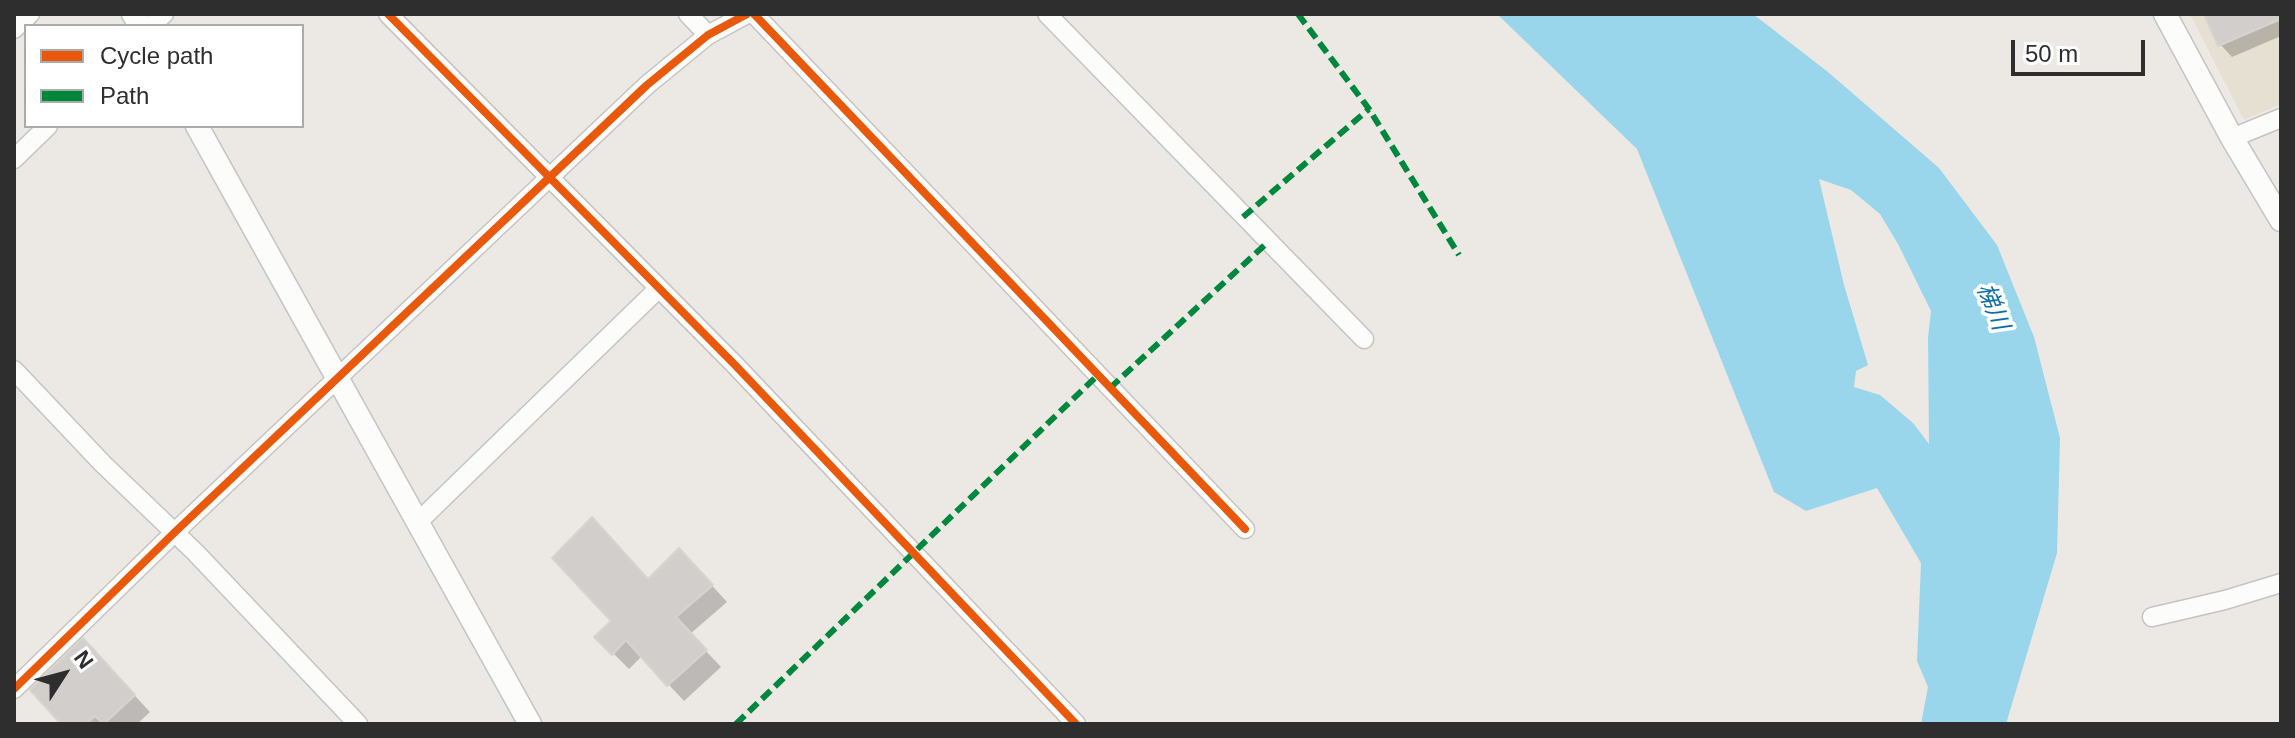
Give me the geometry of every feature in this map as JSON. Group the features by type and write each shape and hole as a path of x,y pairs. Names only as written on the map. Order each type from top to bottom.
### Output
{"street":[{"path":"14,29 30,14"},
{"path":"388,14 659,288 1076,724"},
{"path":"688,14 708,35"},
{"path":"14,689 175,532 647,85 708,35 747,14"},
{"path":"754,14 1245,529"},
{"path":"1047,14 1364,339"},
{"path":"2165,14 2232,138 2281,220"},
{"path":"2232,138 2281,118"},
{"path":"14,159 46,128"},
{"path":"198,128 530,724"},
{"path":"418,522 659,288"},
{"path":"14,370 103,464 175,532 358,724"},
{"path":"2152,617 2281,583"}],"shaded area":[{"path":"2190,14 2281,14 2281,104 2244,120"}],"water":[{"name":"梯川","path":"1497,14 1753,14 1828,72 1939,168 1997,245 2034,337 2060,438 2057,553 2006,724 1921,724 1928,687 1917,661 1921,563 1877,488 1806,511 1774,492 1637,149","holes":["1819,179 1851,190 1880,214 1931,311 1928,338 1929,444 1913,423 1880,395 1854,387 1856,371 1868,365 1844,285"]}],"building":[{"path":"2204,14 2281,14 2281,19 2218,46"},
{"path":"592,517 648,579 679,548 713,585 676,617 707,650 667,686 626,640 612,655 594,637 611,621 552,558"},
{"path":"83,638 135,695 104,724 95,716 86,724 61,724 30,690"}],"marked path":[{"path":"1298,14 1369,109 1459,255"},
{"path":"1243,217 1369,109"},
{"path":"1110,388 1268,242"},
{"path":"736,724 1098,375"}],"cycle path":[{"path":"388,14 735,365 1076,724"},
{"path":"14,689 175,532 647,85 708,35 747,14"},
{"path":"754,14 1245,529"}]}
